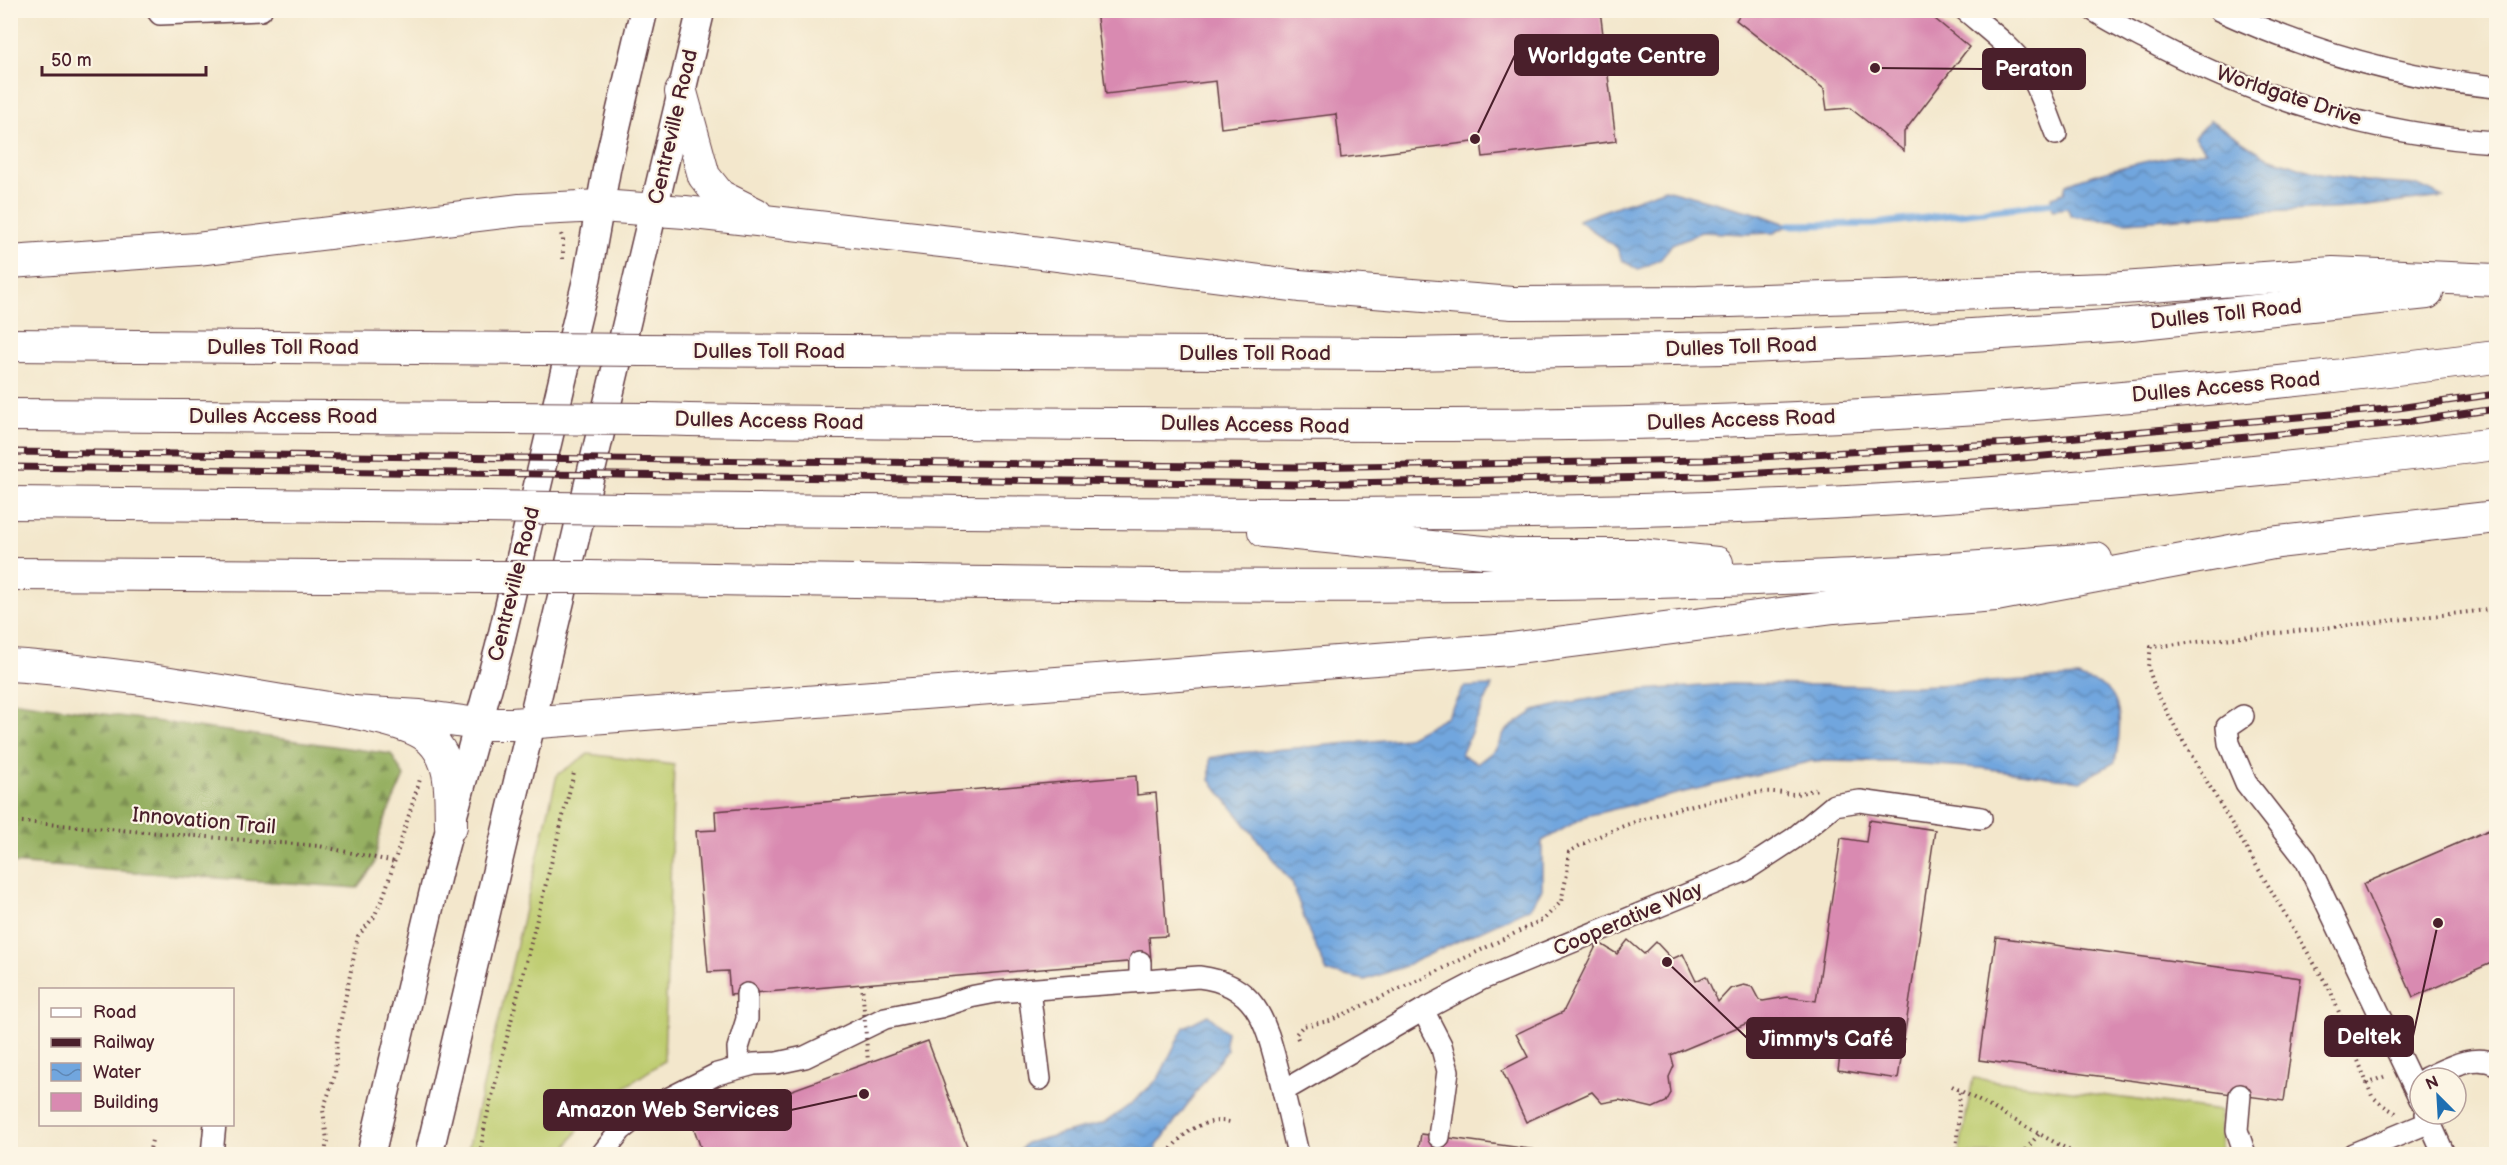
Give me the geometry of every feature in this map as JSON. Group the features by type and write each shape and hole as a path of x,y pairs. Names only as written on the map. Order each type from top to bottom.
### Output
{"highway":[{"path":"681,92 696,154 709,184 728,201 779,224"},
{"path":"10,262 197,249 520,210 600,206 654,209 1003,248 1276,283 1380,294 1512,303 1698,302 2096,290 2333,273 2496,282"},
{"name":"Dulles Toll Road","path":"10,345 1405,354 1713,349 1883,341 2132,324 2496,282"},
{"name":"Dulles Access Road","path":"10,415 1377,427 1539,426 1753,420 1936,411 2174,393 2496,357"},
{"path":"10,503 1417,513 1738,507 2116,483 2286,468 2496,444"},
{"path":"1012,511 1162,528 1281,532 1515,555 1639,555 1833,576"},
{"path":"10,574 1185,585 1443,585 1833,576 2056,562 2273,543 2496,517"},
{"path":"10,665 133,677 353,712 420,716 478,724 532,722 1510,649 1822,608 1996,595 2273,543"},
{"path":"353,712 415,729 433,742 442,755 449,777 451,826"}],"main road":[{"name":"Centreville Road","path":"371,1155 434,890 499,648 587,278 609,156 644,10"},
{"name":"Centreville Road","path":"429,1155 701,10"}],"street":[{"path":"157,10 160,14 261,10"},
{"path":"1965,10 2001,40 2026,68 2039,91 2056,134"},
{"name":"Worldgate Drive","path":"2093,10 2170,52 2246,87 2320,111 2394,129 2461,140 2496,142"},
{"path":"2219,10 2261,29 2354,61 2452,82 2496,87"},
{"path":"2243,716 2226,727 2229,743 2246,783 2306,860 2410,1066"},
{"name":"Cooperative Way","path":"1283,1091 1423,1010 1482,979 1744,871 1769,856 1829,809 1842,802 1860,801 1981,818"},
{"path":"602,1155 621,1130 633,1119 717,1074 739,1067 805,1057 885,1018 970,996 1029,990 1140,971 1205,977 1224,982 1244,994 1265,1023 1298,1155"},
{"path":"1029,990 1040,1079"},
{"path":"739,1067 738,1048 747,1019 747,994"},
{"path":"1423,1010 1441,1045 1448,1071 1439,1137"},
{"path":"2454,1066 2461,1062 2488,1060 2496,1064"},
{"path":"2240,1095 2237,1130 2245,1155"},
{"path":"212,1155 215,1126"},
{"path":"2353,1155 2412,1126"},
{"path":"2431,1126 2444,1155"}],"path":[{"path":"2398,1116 2372,1096 2331,992 2180,736 2156,691 2148,667 2151,647 2496,609"},
{"path":"325,1155 327,1140 323,1110 336,1075 337,1040 358,936 374,917 395,862 421,776 426,769"},
{"path":"480,1155 485,1124 574,773"},
{"path":"1298,1039 1296,1034 1303,1026 1329,1021 1544,919 1561,902 1569,852 1584,842 1618,828 1702,804 1765,792 1795,794 1822,788"},
{"name":"Innovation Trail","path":"10,821 319,846 395,862"},
{"path":"861,984 868,1062"},
{"path":"1952,1086 2076,1155"},
{"path":"1956,1155 1960,1090"},
{"path":"1168,1155 1182,1137 1202,1124 1215,1121 1230,1122"},
{"path":"2022,1155 2039,1134"},
{"path":"148,1155 152,1140"}],"green space":[{"path":"10,701 391,754 404,776 381,828 374,865 357,888 11,863"},
{"path":"588,754 674,765 664,1061 592,1109 562,1154 467,1154 557,775"},
{"path":"1973,1078 2220,1111 2221,1154 1959,1154"}],"water":[{"path":"2210,120 2265,156 2320,174 2370,182 2418,185 2444,197 2349,208 2127,222 2071,216 2067,208 2053,210 2051,197 2064,193 2066,184 2135,164 2206,151 2194,137"},
{"path":"1665,189 1759,214 1789,225 1774,233 1701,232 1672,244 1661,259 1638,270 1622,260 1617,248 1578,220"},
{"path":"2078,677 2102,686 2112,695 2116,703 2119,723 2115,762 2081,781 1981,768 1892,762 1812,761 1586,816 1542,841 1542,889 1530,908 1400,968 1365,980 1327,972 1309,932 1292,883 1210,780 1210,758 1238,753 1406,738 1447,716 1464,687 1492,686 1461,755 1478,763 1496,749 1505,731 1534,711 1642,690 1732,684 1917,686"},
{"path":"1208,1015 1227,1032 1225,1043 1227,1050 1157,1146 1154,1154 1010,1154 1019,1152 1026,1143 1104,1123 1131,1104 1158,1079 1184,1027"}],"building":[{"path":"1096,10 1600,10 1616,141 1483,157 1481,141 1341,158 1336,114 1221,128 1216,81 1106,94"},
{"path":"1743,10 1924,10 1969,47 1904,132 1904,151 1850,108 1827,110 1824,89 1736,20"},
{"path":"1136,776 1137,795 1156,793 1167,936 1149,937 1151,960 730,995 728,971 708,972 696,831 716,830 715,811"},
{"path":"1869,820 1935,830 1898,1079 1838,1070 1840,1056 1808,1052 1809,1044 1772,1038 1769,1029 1755,1034 1750,1022 1671,1055 1674,1066 1669,1077 1671,1093 1666,1102 1653,1108 1619,1100 1602,1103 1592,1092 1526,1122 1502,1070 1528,1057 1516,1034 1563,1012 1598,942 1617,954 1628,940 1644,954 1656,942 1672,959 1683,954 1696,981 1706,976 1718,1002 1730,989 1744,985 1752,987 1759,1000 1763,1001 1787,997 1816,1001 1841,838 1866,842"},
{"path":"2496,827 2496,961 2413,997 2363,884"},
{"path":"1996,937 2301,978 2284,1101 1979,1060"},
{"path":"928,1041 970,1154 703,1154 693,1126"},
{"path":"1421,1134 1559,1154 1402,1154 1402,1151 1418,1153"}],"waterway":[{"path":"1789,225 1874,224 2053,203"}],"railway":[{"path":"10,452 1295,467 1705,460 2011,443 2398,408 2496,394"},
{"path":"10,467 1296,484 1706,476 2011,459 2398,423 2496,409"}],"place":[{"name":"Peraton","path":"1875,68"},
{"name":"Worldgate Centre","path":"1475,139"},
{"name":"Deltek","path":"2438,923"},
{"name":"Jimmy's Café","path":"1667,962"},
{"name":"Amazon Web Services","path":"864,1094"}]}
